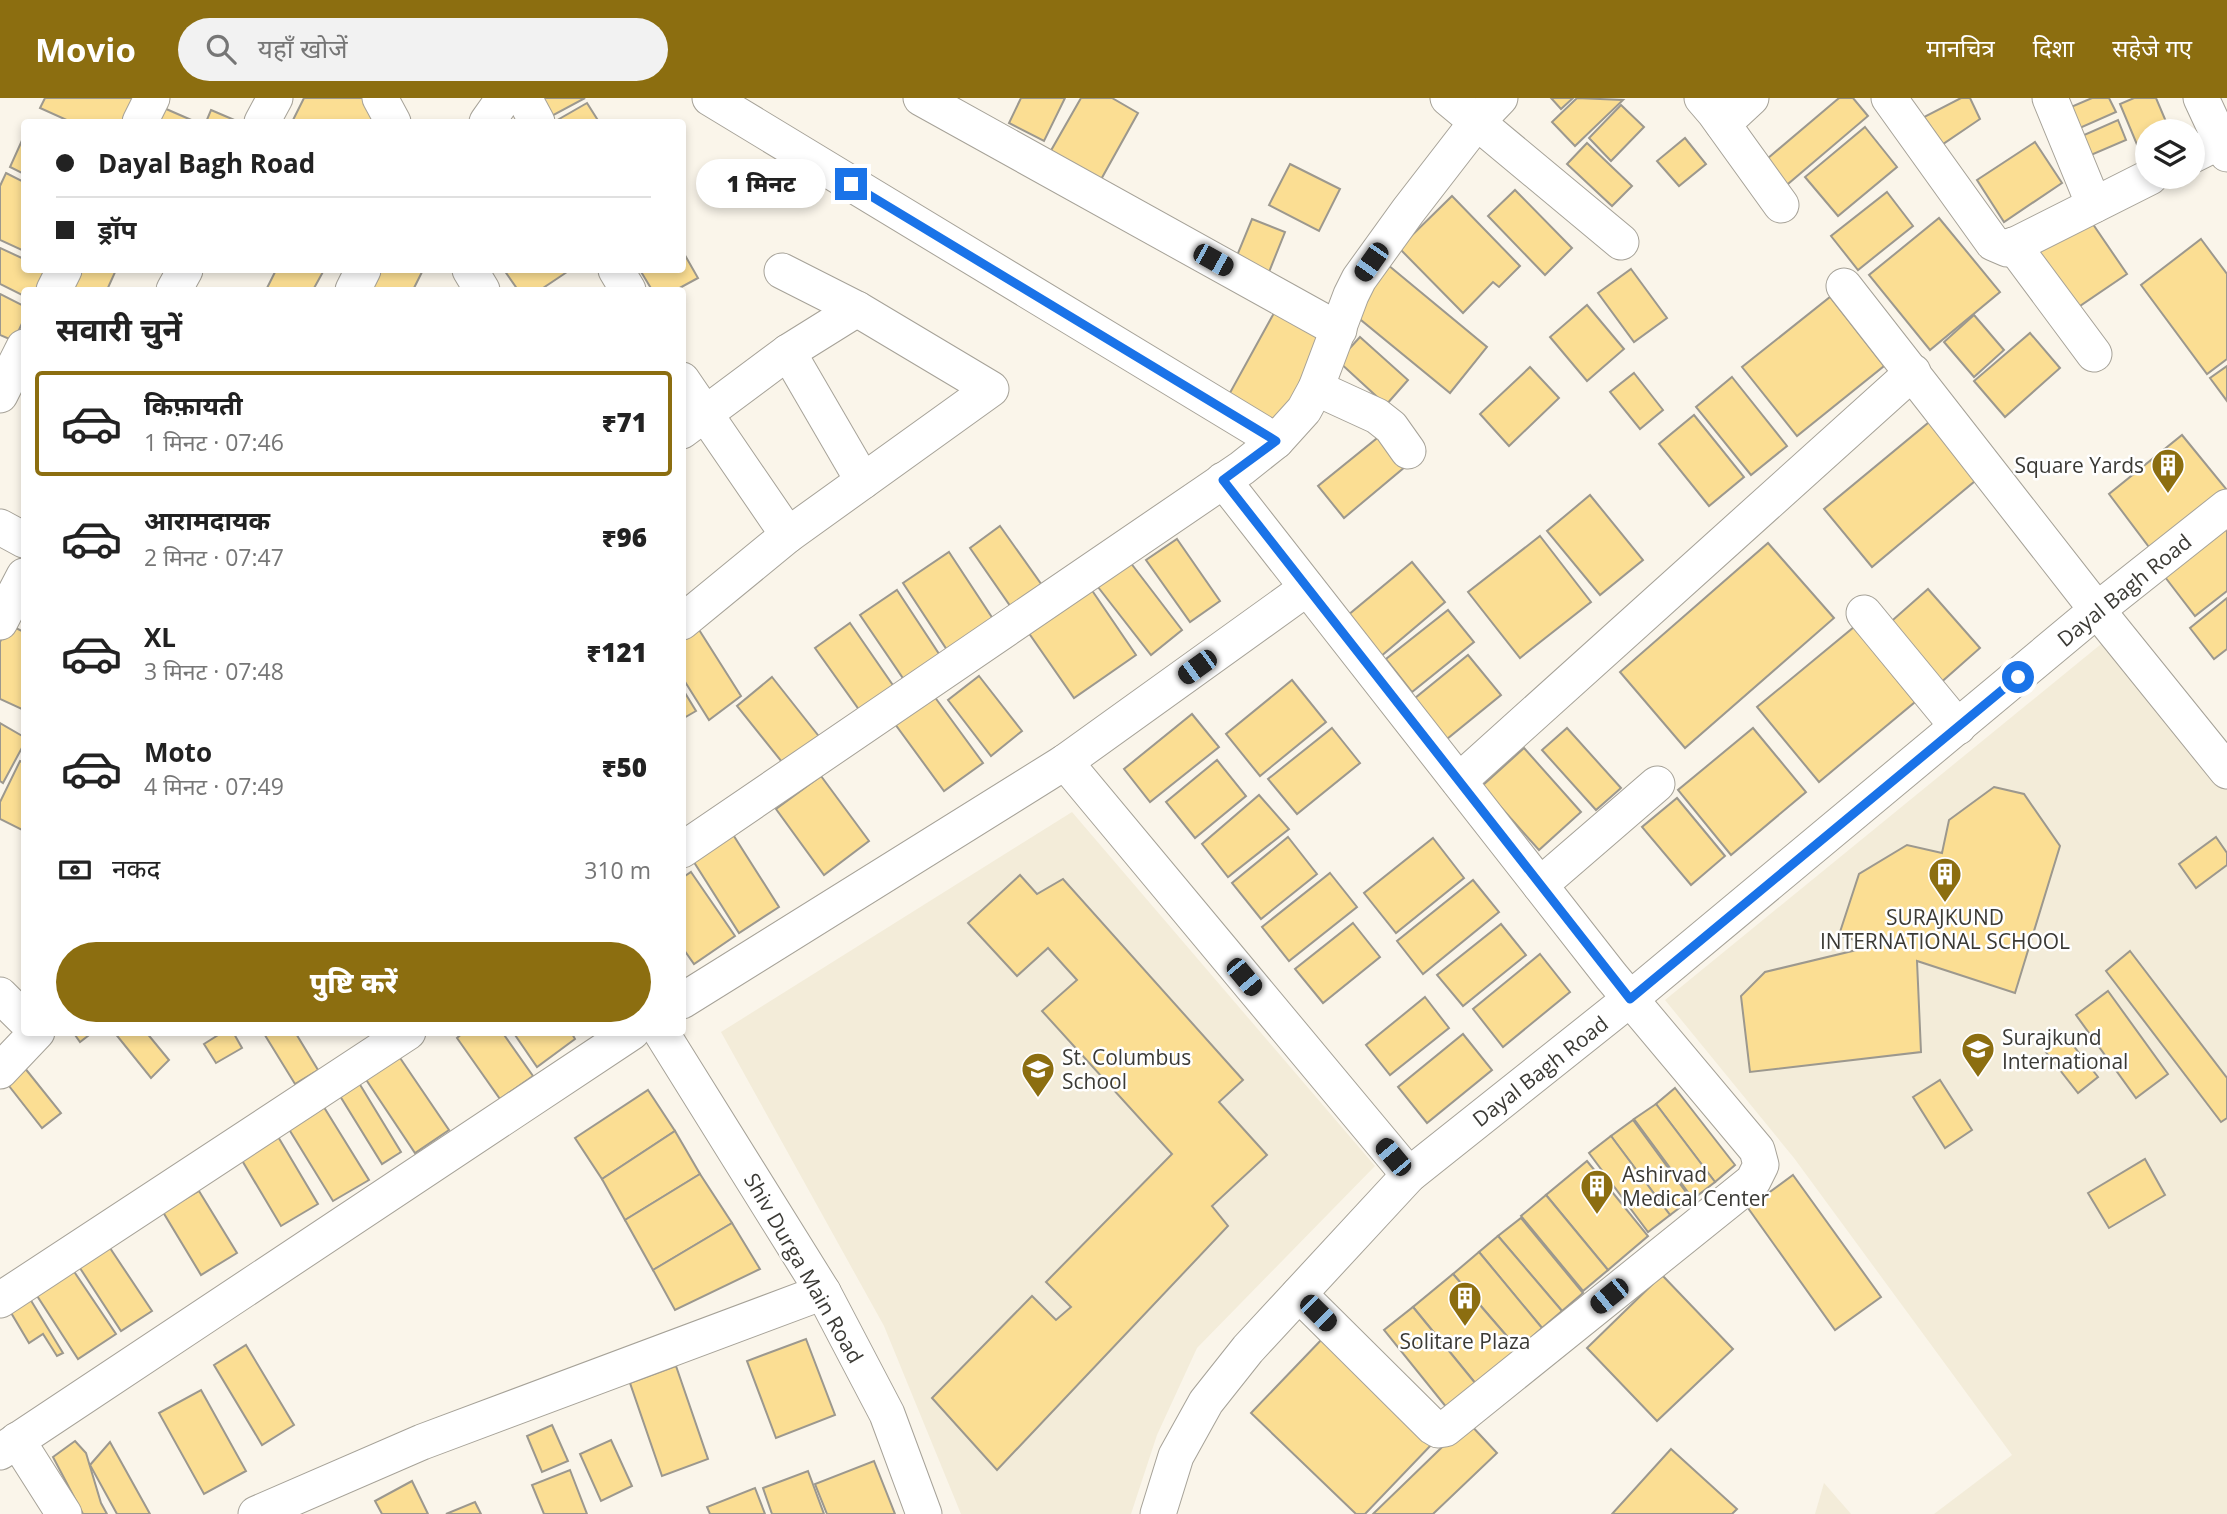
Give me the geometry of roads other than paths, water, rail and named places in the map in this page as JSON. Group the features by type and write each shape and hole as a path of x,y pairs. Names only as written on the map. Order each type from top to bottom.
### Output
{"street":[{"path":"142,119 152,98"},
{"path":"264,119 275,98"},
{"path":"489,119 504,98"},
{"path":"524,98 535,119"},
{"path":"710,98 1276,441"},
{"path":"921,98 1339,330"},
{"path":"1448,98 1622,242"},
{"path":"686,847 1276,441 1304,410 1316,388 1359,279 1476,123 1500,98"},
{"path":"1751,98 1713,111 1781,205"},
{"path":"1889,98 1993,243 2003,248 2135,184"},
{"path":"2050,98 2094,205"},
{"path":"2201,98 2217,147"},
{"path":"2013,245 2094,354"},
{"path":"686,619 788,535 991,389 857,309 782,271"},
{"path":"1844,286 2097,610 2227,771"},
{"path":"694,422 788,352 857,309"},
{"path":"788,352 863,481"},
{"path":"0,395 21,353"},
{"path":"1459,781 1913,373"},
{"path":"1316,388 1377,416 1391,427 1408,452"},
{"path":"686,394 694,422 788,535"},
{"path":"1223,480 1630,999 1757,1150 1761,1166 1753,1181 1445,1429 1438,1430 1433,1427 1299,1294"},
{"name":"Dayal Bagh Road","path":"1157,1514 1176,1456 1206,1402 1248,1349 1409,1175 1630,999 2097,610 2227,508"},
{"path":"0,527 21,538"},
{"path":"0,622 21,582"},
{"path":"686,999 1065,762 1307,588"},
{"path":"1864,613 1958,727"},
{"path":"1065,762 1409,1175"},
{"path":"1540,885 1657,784"},
{"path":"0,995 21,1016"},
{"path":"0,1071 33,1036"},
{"path":"0,1300 402,1036"},
{"path":"64,1514 8,1446 626,1036"},
{"name":"Shiv Durga Main Road","path":"663,1036 823,1292 887,1415 924,1514"},
{"path":"256,1514 422,1442 823,1292"}],"place":[{"name":"Square Yards","path":"2168,495"},
{"name":"SURAJKUND INTERNATIONAL SCHOOL","path":"1945,904"},
{"name":"Surajkund International","path":"1978,1079"},
{"name":"St. Columbus School","path":"1038,1099"},
{"name":"Ashirvad Medical Center","path":"1597,1216"},
{"name":"Solitare Plaza","path":"1465,1328"}]}
